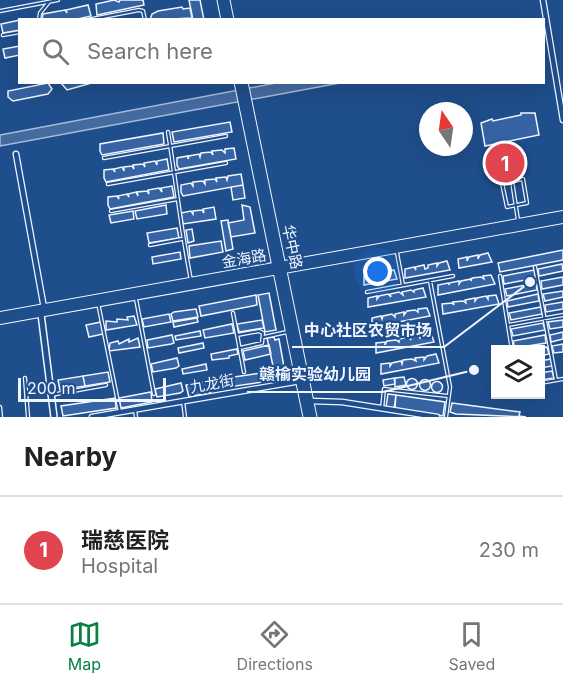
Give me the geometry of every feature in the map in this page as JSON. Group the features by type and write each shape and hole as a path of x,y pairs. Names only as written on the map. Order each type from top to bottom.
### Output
{"main road":[{"path":"221,0 226,18"},
{"path":"226,0 226,18"},
{"name":"华中路","path":"238,84 313,417"},
{"name":"华中路","path":"244,84 307,417"},
{"name":"金海路","path":"0,315 136,297 563,214"},
{"name":"金海路","path":"0,321 191,281 397,250 563,220"}],"street":[{"path":"543,0 563,120"},
{"path":"16,154 42,311 54,417"},
{"name":"九龙街","path":"92,417 300,381"},
{"path":"310,401 342,402 437,417"}],"lane":[{"path":"0,11 58,0"},
{"path":"39,18 40,13 49,2"},
{"path":"97,18 139,10 143,11 145,18"},
{"path":"3,35 18,32"},
{"path":"168,132 191,281"},
{"path":"104,158 226,136"},
{"path":"108,184 226,163"},
{"path":"523,179 527,202 516,206 507,207 502,183 523,179"},
{"path":"512,181 519,222"},
{"path":"111,211 178,199"},
{"path":"150,245 183,239"},
{"path":"397,250 403,286"},
{"path":"536,267 556,380"},
{"path":"367,292 453,276"},
{"path":"500,276 511,345"},
{"path":"430,280 450,396 446,417"},
{"path":"136,297 154,394"},
{"path":"98,303 120,412"},
{"path":"233,313 244,372"},
{"path":"508,325 563,315"},
{"path":"237,335 259,331 264,337"},
{"path":"264,337 290,332"},
{"path":"240,348 262,343 264,337"},
{"path":"25,378 28,417"},
{"path":"545,382 563,379"},
{"path":"51,395 106,385"},
{"path":"382,409 384,389 450,396"},
{"path":"183,401 185,417"},
{"path":"0,407 1,417"},
{"path":"135,410 136,417"}],"water":[{"path":"271,84 335,84 0,146 0,135"}],"building":[{"path":"114,0 119,2 120,0 143,0 144,5 97,15 96,4"},
{"path":"189,0 200,0 204,18 193,18"},
{"path":"88,5 91,16 42,18 43,14 65,10 67,13 66,10"},
{"path":"190,8 192,18 151,18 152,14 158,11"},
{"path":"18,20 18,30 3,33 1,24"},
{"path":"18,46 18,55 5,58 3,49"},
{"path":"43,84 49,84 52,89 48,94 13,101 8,97 8,91"},
{"path":"62,84 88,84 67,90"},
{"path":"521,113 535,113 539,135 485,146 481,123 521,115"},
{"path":"230,122 232,132 174,142 172,132"},
{"path":"163,133 164,144 102,155 100,151 100,144"},
{"path":"234,148 236,159 179,169 177,165 177,158 188,156 188,159 189,156 199,154 200,157 201,153 211,152 213,155 212,151 222,150 225,153 225,149"},
{"path":"522,153 525,166 488,174 485,161"},
{"path":"167,159 169,170 106,182 104,178 104,170 113,169 115,172 114,169 122,167 124,171 124,167 132,166 134,169 133,165 143,164 145,167 144,163 155,161 157,165 157,161"},
{"path":"241,174 243,185 183,196 181,192 181,185 191,183 193,186 193,182 203,181 205,184 205,180 215,179 217,182 216,178 226,177 227,180 228,176"},
{"path":"243,185 245,198 233,200 231,187"},
{"path":"172,186 174,197 110,209 108,205 108,197 117,196 119,199 118,196 127,194 129,197 128,194 136,192 138,196 137,192 147,191 149,194 148,190 159,188 162,192 161,188"},
{"path":"166,205 167,214 137,219 135,211"},
{"path":"242,205 250,207 255,233 231,237 228,223 244,220"},
{"path":"214,207 216,219 183,224 181,213 191,211 193,214 193,211 202,210 204,213 203,209"},
{"path":"133,211 134,219 111,223 109,215"},
{"path":"228,220 233,249 226,251 221,221"},
{"path":"177,228 179,238 149,243 147,233"},
{"path":"192,229 194,241 188,243 186,230"},
{"path":"221,241 223,252 190,258 189,246"},
{"path":"563,250 563,260 500,272 498,263"},
{"path":"180,252 181,259 153,264 152,257"},
{"path":"488,253 492,262 459,268 458,259 467,257 467,261 469,257 478,255 478,259 480,255"},
{"path":"447,261 450,270 405,278 405,269 414,267 416,270 415,267 424,265 425,269 428,265 437,263 437,266"},
{"path":"562,264 563,271 539,276 538,269"},
{"path":"394,270 397,279 364,285 364,276 372,274 373,278 374,274 383,272 384,276 386,272"},
{"path":"534,270 536,278 504,284 503,276"},
{"path":"491,275 495,284 438,295 438,285 448,283 449,285 449,283 459,281 459,284 461,281 471,279 471,281 472,278 481,277 484,279 483,276"},
{"path":"563,277 563,285 542,289 541,281"},
{"path":"536,283 537,290 507,296 505,289"},
{"path":"423,288 426,297 368,307 368,298 377,296 377,299 379,296 388,294 391,297 390,294 399,292 403,295 402,292 411,290 414,292 414,290"},
{"path":"563,291 563,297 545,301 543,294"},
{"path":"269,293 276,330 265,332 258,295"},
{"path":"538,294 539,301 508,307 507,301"},
{"path":"256,295 257,305 201,316 199,306"},
{"path":"496,295 499,304 443,314 442,304 452,303 454,305 453,302 463,301 466,303 465,300 475,298 475,301 477,298 486,296 488,299 488,296"},
{"path":"563,302 563,309 546,312 545,305"},
{"path":"541,307 542,314 511,320 509,313"},
{"path":"427,308 430,316 372,327 372,318 381,316 382,319 383,316 392,314 395,317 395,314 404,312 404,315 407,311 418,312 418,309"},
{"path":"196,309 198,317 173,321 171,314 174,312"},
{"path":"169,314 171,322 144,327 142,319"},
{"path":"134,316 137,325 106,330 106,321 117,322 117,319 128,320 127,317"},
{"path":"197,318 198,322 174,327 173,322"},
{"path":"262,320 264,328 239,332 237,324"},
{"path":"563,320 563,327 550,329 548,322"},
{"path":"101,322 103,334 89,337 86,325"},
{"path":"543,323 545,330 513,336 511,329"},
{"path":"232,324 234,333 205,338 203,330"},
{"path":"200,331 201,336 176,340 175,336"},
{"path":"563,332 563,339 551,342 550,335"},
{"path":"431,333 434,342 376,353 376,343 385,342 385,345 387,341 399,342 399,339 408,337 411,340 410,337 419,335 420,338 422,335"},
{"path":"172,335 174,343 148,348 147,340"},
{"path":"545,335 546,343 514,345 513,341"},
{"path":"274,337 275,340 279,339 286,378 276,380 267,338"},
{"path":"138,338 140,347 109,351 110,343 118,341 119,344"},
{"path":"203,343 204,348 179,353 178,348"},
{"path":"563,344 563,352 554,353 552,346"},
{"path":"269,345 271,354 245,360 243,351"},
{"path":"237,349 238,354 229,356 229,358 212,360 211,354"},
{"path":"436,354 439,363 381,374 381,364 390,363 390,366 392,363 401,361 402,364 403,360 416,361 415,358 424,357 424,360 427,356"},
{"path":"177,358 179,366 176,368 153,372 151,364"},
{"path":"551,359 552,366 545,367 545,360"},
{"path":"206,364 207,370 183,374 182,369"},
{"path":"274,371 276,380 215,389 214,380"},
{"path":"552,371 554,378 545,379 545,372"},
{"path":"108,372 110,382 85,386 83,376"},
{"path":"83,376 85,386 60,390 58,380"},
{"path":"404,377 406,385 395,387 395,378"},
{"path":"394,378 395,384 384,386 383,380"},
{"path":"412,378 418,384 412,390 406,384"},
{"path":"425,379 431,385 425,391 419,385"},
{"path":"209,381 211,392 189,397 186,385"},
{"path":"437,381 443,387 437,393 431,387"},
{"path":"181,383 183,391 180,393 157,397 155,389"},
{"path":"151,392 152,402 121,408 119,398"},
{"path":"388,394 396,395 395,408 386,407"},
{"path":"396,395 445,402 443,416 394,409"},
{"path":"115,398 116,408 63,416 61,406"},
{"path":"452,403 520,412 519,416 526,417 456,414 450,412"}],"place":[{"name":"瑞慈医院","path":"505,163"},
{"name":"中心社区农贸市场","path":"530,282"},
{"name":"赣榆实验幼儿园","path":"474,370"}]}
